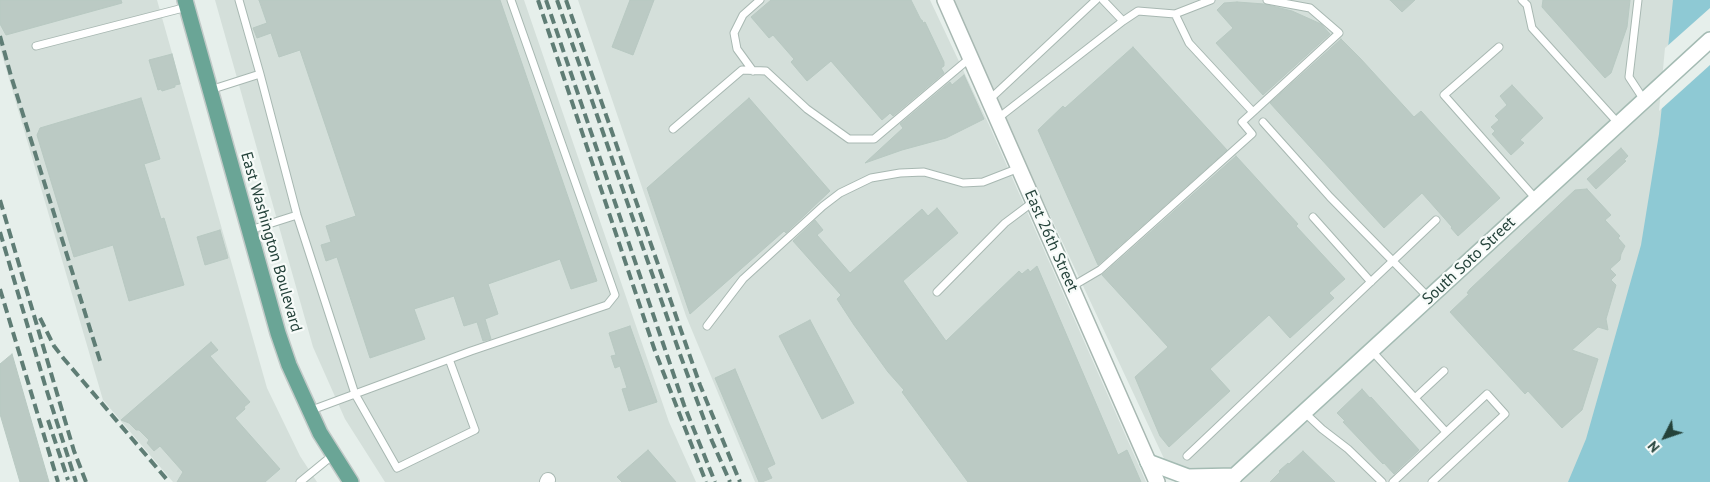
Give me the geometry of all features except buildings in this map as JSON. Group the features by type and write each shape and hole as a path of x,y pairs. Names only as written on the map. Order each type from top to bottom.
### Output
{"main road":[{"name":"East 26th Street","path":"945,0 1157,482"},
{"name":"East Washington Boulevard","path":"186,3 278,333 289,365 309,411 333,455 351,482"},
{"name":"South Soto Street","path":"1235,480 1304,412 1710,40"},
{"path":"1148,462 1188,477 1235,480"}],"lane":[{"path":"238,0 260,74 297,214 355,394 397,468 475,430 449,359"},
{"path":"309,411 449,359 607,305 615,295 511,0"},
{"path":"753,71 737,49 734,33 743,15 760,0"},
{"path":"989,100 1096,0"},
{"path":"1103,0 1123,21"},
{"path":"997,119 1123,21 1138,12 1175,14 1211,0"},
{"path":"1072,287 1100,270 1252,134 1242,122 1339,33 1310,8 1267,0"},
{"path":"1522,0 1527,5 1532,28 1618,123"},
{"path":"1638,0 1629,78 1644,100"},
{"path":"36,46 186,3"},
{"path":"1175,14 1189,43 1253,112"},
{"path":"1499,47 1444,95 1536,199"},
{"path":"673,129 742,70 766,71 807,109 849,139 874,139 971,58"},
{"path":"210,90 260,74"},
{"path":"1264,122 1330,197 1428,298"},
{"path":"707,326 743,279 823,206 840,193 871,178 900,173 924,172 963,183 983,182 1019,168"},
{"path":"936,292 1005,223 1034,202"},
{"path":"249,230 297,214"},
{"path":"1313,217 1371,282"},
{"path":"1187,456 1436,220"},
{"path":"1372,350 1446,432"},
{"path":"1415,398 1444,371"},
{"path":"1393,482 1487,394 1505,414 1432,482"},
{"path":"1304,412 1348,449 1382,482"},
{"path":"300,482 333,455"}],"shaded area":[{"path":"0,0 157,0 267,388 300,456 317,482 173,482 103,400 0,48"},
{"path":"215,0 524,0 669,422 696,482 385,482 345,419 313,347"},
{"path":"578,0 930,0 989,125 1146,482 755,482 686,316"},
{"path":"949,0 1710,0 1710,482 1175,482"}],"water":[{"path":"1673,0 1710,0 1710,482 1568,482 1586,439 1641,245 1659,134"}],"pier":[{"path":"1710,8 1710,65 1659,111 1665,48"}],"railway":[{"path":"538,0 655,351 706,482"},
{"path":"546,0 684,405 715,482"},
{"path":"557,0 681,357 712,441 730,482"},
{"path":"566,0 700,385 740,482"},
{"path":"0,36 101,364"},
{"path":"0,200 74,451 86,482"},
{"path":"0,232 76,482"},
{"path":"0,289 58,482"},
{"path":"40,318 54,346 64,359 169,482"},
{"path":"48,420 68,480"}]}
